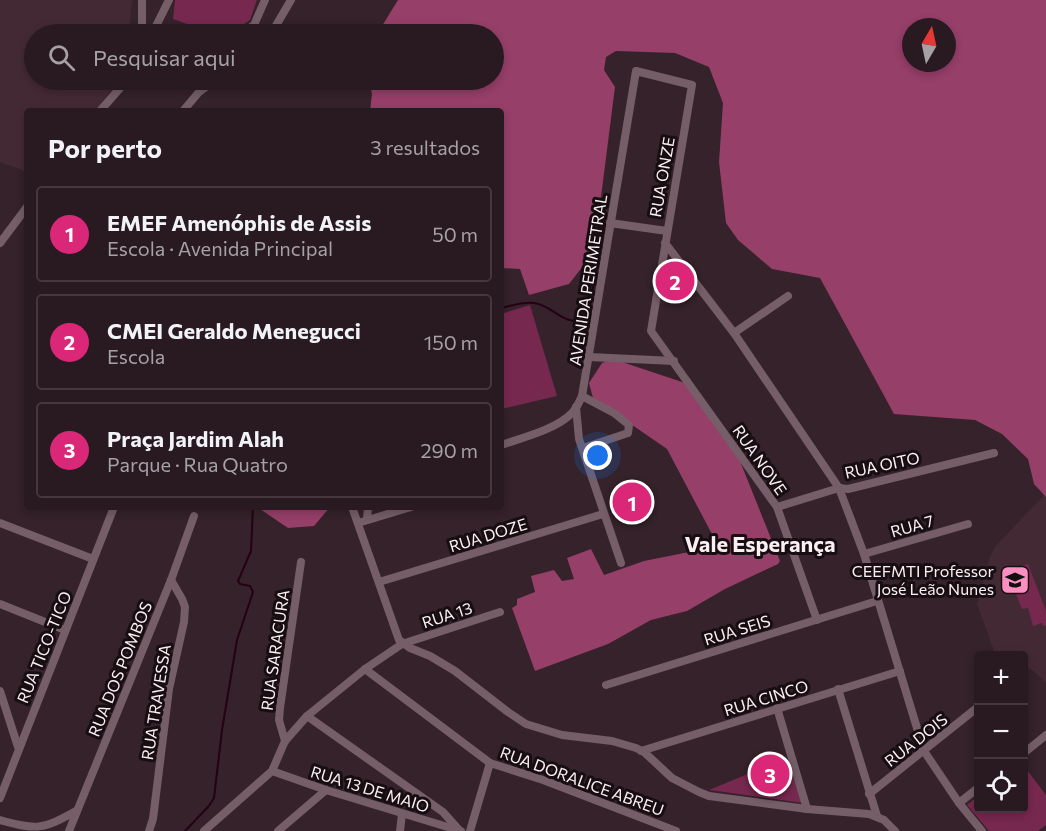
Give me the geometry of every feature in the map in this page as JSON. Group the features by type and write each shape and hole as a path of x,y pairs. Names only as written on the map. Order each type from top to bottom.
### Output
{"street":[{"path":"142,0 142,24"},
{"path":"157,24 169,0"},
{"path":"255,24 265,0"},
{"path":"277,24 291,0"},
{"name":"AVENIDA PERIMETRAL","path":"504,444 544,430 566,418 582,396 636,71"},
{"name":"RUA ONZE","path":"636,71 692,84 651,332"},
{"path":"103,108 118,90"},
{"path":"186,108 202,90"},
{"path":"0,243 24,211"},
{"path":"610,223 667,231"},
{"path":"665,243 734,333 839,488 864,554 924,751 959,803 982,831"},
{"path":"734,333 788,296"},
{"name":"RUA NOVE","path":"651,332 777,507 817,620"},
{"path":"589,357 674,362"},
{"path":"582,396 614,413 629,425 628,433 583,448"},
{"path":"576,407 583,448 603,514 621,562"},
{"name":"RUA OITO","path":"777,507 839,488 848,489 994,453"},
{"name":"RUA TICO-TICO","path":"0,798 18,747 113,510"},
{"path":"353,510 397,637 402,644 455,671 526,724 562,735 612,741 641,751 672,778 709,796 807,809 860,812 877,816 895,831"},
{"path":"367,519 368,510"},
{"path":"358,523 400,510"},
{"name":"RUA DOZE","path":"379,582 603,514"},
{"name":"RUA DOS POMBOS","path":"69,831 171,580 194,516"},
{"path":"0,524 93,559"},
{"name":"RUA 7","path":"864,554 968,524"},
{"name":"RUA SARACURA","path":"285,741 279,720 280,708 301,562"},
{"name":"RUA TRAVESSA","path":"149,831 153,819 169,689 184,622 185,608 171,580"},
{"name":"RUA SEIS","path":"606,685 877,601"},
{"path":"0,604 65,630"},
{"name":"RUA 13","path":"272,771 285,741 307,716 365,669 402,644 500,612"},
{"name":"RUA DORALICE ABREU","path":"365,669 490,763 554,784 676,831"},
{"name":"RUA CINCO","path":"641,751 900,671"},
{"path":"838,689 877,816"},
{"path":"0,691 18,747"},
{"path":"777,708 807,809"},
{"name":"RUA DOIS","path":"869,794 974,710"},
{"path":"307,716 443,812 460,831"},
{"path":"1028,749 1046,735"},
{"path":"470,831 490,763"},
{"path":"204,831 272,771"},
{"name":"RUA 13 DE MAIO","path":"272,771 460,831"},
{"path":"278,831 326,790"},
{"path":"959,803 974,791"},
{"path":"0,820 38,828 53,824 76,811"},
{"path":"400,831 402,814"}],"shaded area":[{"path":"0,0 132,0 130,24 24,24 24,90 111,90 97,108 24,108 24,171 0,162"},
{"path":"175,0 257,0 250,20 244,24 187,24 173,19"},
{"path":"398,0 1046,0 1046,497 1034,484 1028,459 1002,434 975,420 894,414 820,278 772,269 738,240 726,223 719,162 723,103 709,67 675,53 616,51 606,57 604,70 615,87 594,252 569,284 529,295 520,269 504,268 504,108 370,108 371,90 504,90 504,24 383,24"},
{"path":"672,261 691,288 669,303 660,304 665,262"},
{"path":"530,305 557,396 504,408 504,313"},
{"path":"613,359 688,384 740,461 780,561 687,611 651,620 608,644 535,671 512,608 517,605 517,599 535,592 531,576 554,570 562,581 574,579 567,558 591,549 604,575 644,561 704,549 713,544 713,536 667,449 593,398 589,383 602,363"},
{"name":"CEEFMTI Professor José Leão Nunes","path":"1044,495 1046,497 1046,683 1028,668 1028,651 994,651 977,604 995,547"},
{"path":"261,510 327,510 314,526 288,528"},
{"path":"1028,564 1046,611 1046,625 1043,626 1042,623 1033,626 1028,608 1022,609 1014,589 1017,587 1015,580 1018,578 1014,568"},
{"path":"786,758 803,803 709,790"},
{"path":"1028,771 1046,795 1046,825 1038,831 989,831 967,805 974,799 974,813 1028,813"}],"waterway":[{"path":"504,307 534,303 564,318 587,322 604,226 608,223"},
{"path":"185,831 214,798 222,730 237,640 253,592 250,586 240,584 238,581 251,551 253,510"}],"place":[{"name":"CMEI Geraldo Menegucci","path":"675,281"},
{"name":"EMEF Amenóphis de Assis","path":"632,502"},
{"name":"CEEFMTI Professor José Leão Nunes","path":"1015,580"},
{"name":"Praça Jardim Alah","path":"770,774"}],"district":[{"name":"Vale Esperança","path":"760,544"}]}
